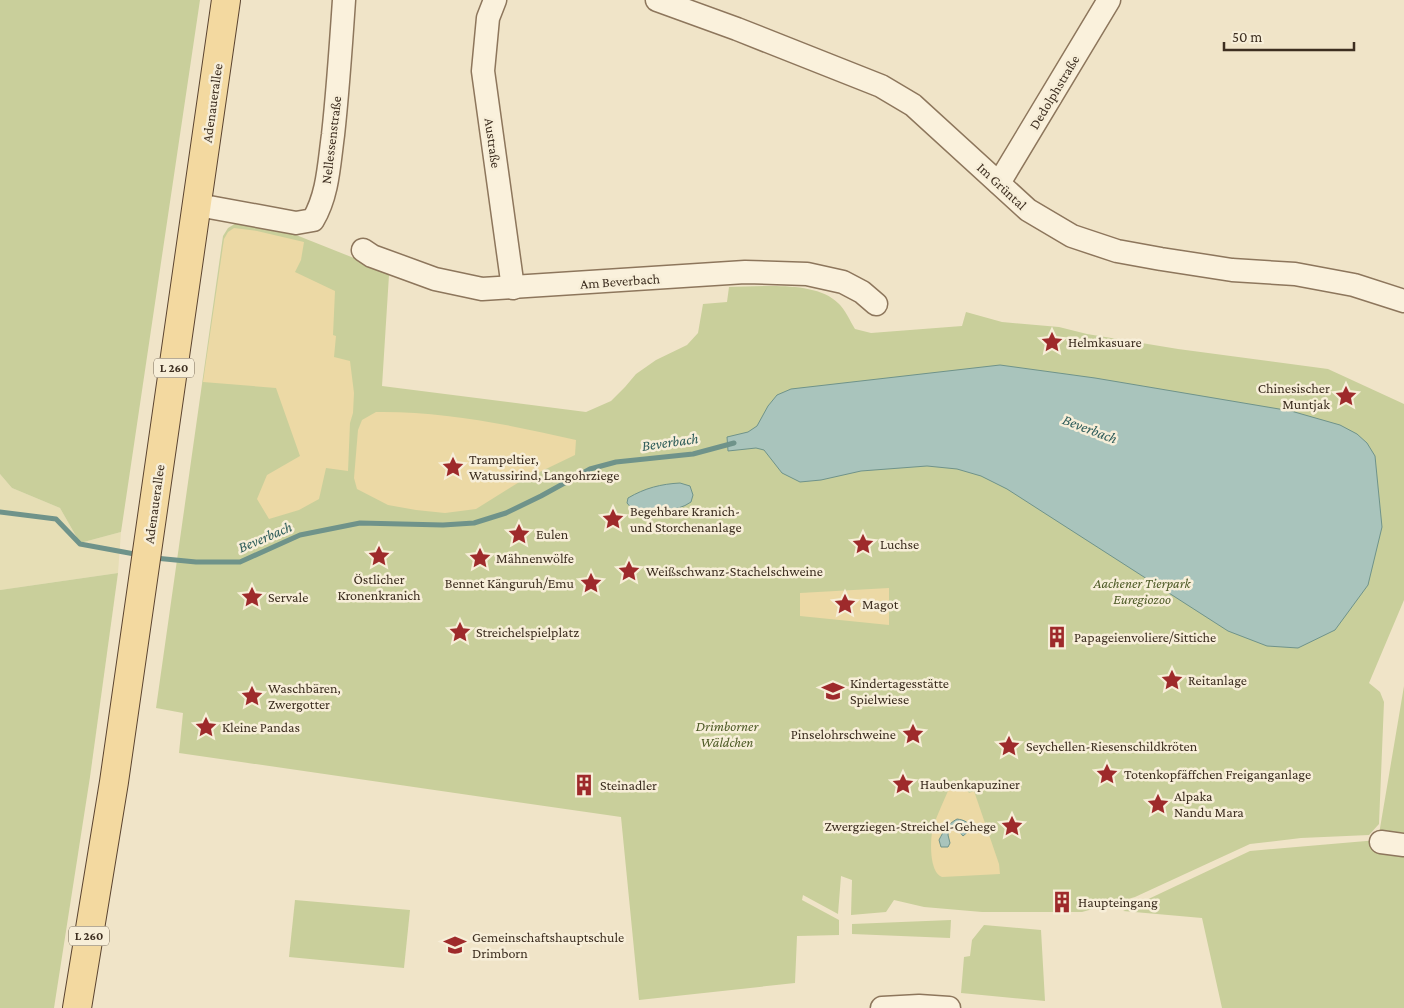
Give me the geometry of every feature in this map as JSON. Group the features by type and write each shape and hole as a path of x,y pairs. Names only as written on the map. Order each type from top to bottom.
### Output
{"main road":[{"name":"Adenauerallee","path":"77,1008 114,782 226,0"}],"street":[{"name":"Nellessenstraße","path":"198,205 296,223 313,220 319,210 328,180 344,0"},
{"name":"Austraße","path":"495,0 488,18 483,70 513,288"},
{"name":"Im Grüntal","path":"657,0 737,29 881,86 913,105 1028,210 1072,236 1117,251 1232,270 1295,274 1354,285 1404,301"},
{"name":"Dedolphstraße","path":"999,183 1110,0"},
{"name":"Am Beverbach","path":"363,250 372,256 435,279 482,289 745,272 807,274 844,282 862,292 876,304"},
{"path":"1381,842 1404,845"},
{"path":"882,1008 919,1006 948,1008"}],"shaded area":[{"path":"0,474 12,488 60,508 80,543 121,532 118,573 0,590"}],"green space":[{"path":"0,0 200,0 121,532 80,543 60,508 12,488 0,474"},
{"name":"Aachener Tierpark Euregiozoo","path":"238,222 286,231 379,268 389,275 382,386 586,412 611,401 636,374 656,360 687,345 698,333 703,304 727,302 729,287 786,286 815,291 828,296 841,306 855,329 871,333 962,326 966,312 1002,322 1059,327 1087,334 1178,349 1328,369 1404,404 1404,600 1369,683 1380,692 1384,702 1379,824 1369,835 1301,838 1250,844 1135,897 1082,912 982,912 924,907 894,900 886,912 851,915 852,880 841,876 838,914 803,895 802,900 839,920 839,935 797,936 795,983 639,1000 621,817 179,753 183,713 156,708 223,236 228,228"},
{"path":"118,573 90,777 54,1008 0,1008 0,590"},
{"path":"1404,686 1404,1008 1222,1008 1202,918 1123,911 1250,851 1378,840"},
{"path":"295,900 410,910 404,968 289,957"},
{"path":"951,920 950,938 852,934 852,924"},
{"path":"984,925 1041,930 1045,1001 961,993 964,957 970,956 972,940"}],"sand":[{"path":"234,228 257,231 304,242 301,260 295,272 335,291 333,335 336,336 334,357 350,361 354,393 353,413 350,423 348,471 326,468 319,499 299,510 269,519 257,499 267,475 300,456 276,388 203,382 224,239 228,232"},
{"name":"Trampeltier, Watussirind, Langohrziege","path":"376,412 452,416 551,434 576,440 575,455 521,481 476,509 445,513 388,505 357,489 354,478 358,430 362,420"},
{"name":"Magot","path":"889,588 889,625 800,616 800,593"},
{"path":"959,780 962,781 969,793 974,791 999,864 1000,874 942,877 935,869 931,847 933,827 951,784"}],"water":[{"path":"1000,365 1095,378 1291,411 1340,425 1357,434 1367,443 1375,456 1382,527 1368,585 1335,630 1298,648 1267,646 1228,631 1007,489 981,476 957,469 927,466 861,471 821,480 800,482 782,473 764,450 756,448 728,451 727,437 748,432 757,426 768,406 777,395 791,389"},
{"path":"680,483 690,486 693,495 691,502 685,506 664,511 634,511 627,503 628,498 647,489"},
{"path":"957,819 966,822 970,830 963,836 957,829 952,827 949,829 950,843 948,847 941,847 939,840 943,833"}],"waterway":[{"name":"Beverbach","path":"155,558 196,562 240,562 300,535 360,523 443,525 474,523 506,513 590,469 616,462 693,454 734,443"},
{"name":"Beverbach","path":"0,512 56,519 80,544 140,555"}],"place":[{"name":"Helmkasuare","path":"1052,342"},
{"name":"Chinesischer Muntjak","path":"1346,396"},
{"name":"Trampeltier, Watussirind, Langohrziege","path":"453,467"},
{"name":"Begehbare Kranich- und Storchenanlage","path":"613,519"},
{"name":"Eulen","path":"519,534"},
{"name":"Luchse","path":"863,544"},
{"name":"Östlicher Kronenkranich","path":"379,556"},
{"name":"Mähnenwölfe","path":"480,558"},
{"name":"Weißschwanz-Stachelschweine","path":"629,571"},
{"name":"Bennet Känguruh/Emu","path":"591,583"},
{"name":"Servale","path":"252,597"},
{"name":"Magot","path":"845,604"},
{"name":"Streichelspielplatz","path":"460,632"},
{"name":"Papageienvoliere/Sittiche","path":"1057,637"},
{"name":"Reitanlage","path":"1172,680"},
{"name":"Kindertagesstätte Spielwiese","path":"833,691"},
{"name":"Waschbären, Zwergotter","path":"252,696"},
{"name":"Kleine Pandas","path":"206,727"},
{"name":"Pinselohrschweine","path":"913,734"},
{"name":"Seychellen-Riesenschildkröten","path":"1009,746"},
{"name":"Totenkopfäffchen Freiganganlage","path":"1107,774"},
{"name":"Haubenkapuziner","path":"903,784"},
{"name":"Steinadler","path":"584,785"},
{"name":"Alpaka Nandu Mara","path":"1158,804"},
{"name":"Zwergziegen-Streichel-Gehege","path":"1012,826"},
{"name":"Haupteingang","path":"1062,902"},
{"name":"Gemeinschaftshauptschule Drimborn","path":"455,945"}],"park label":[{"name":"Drimborner Wäldchen","path":"727,734"}]}
